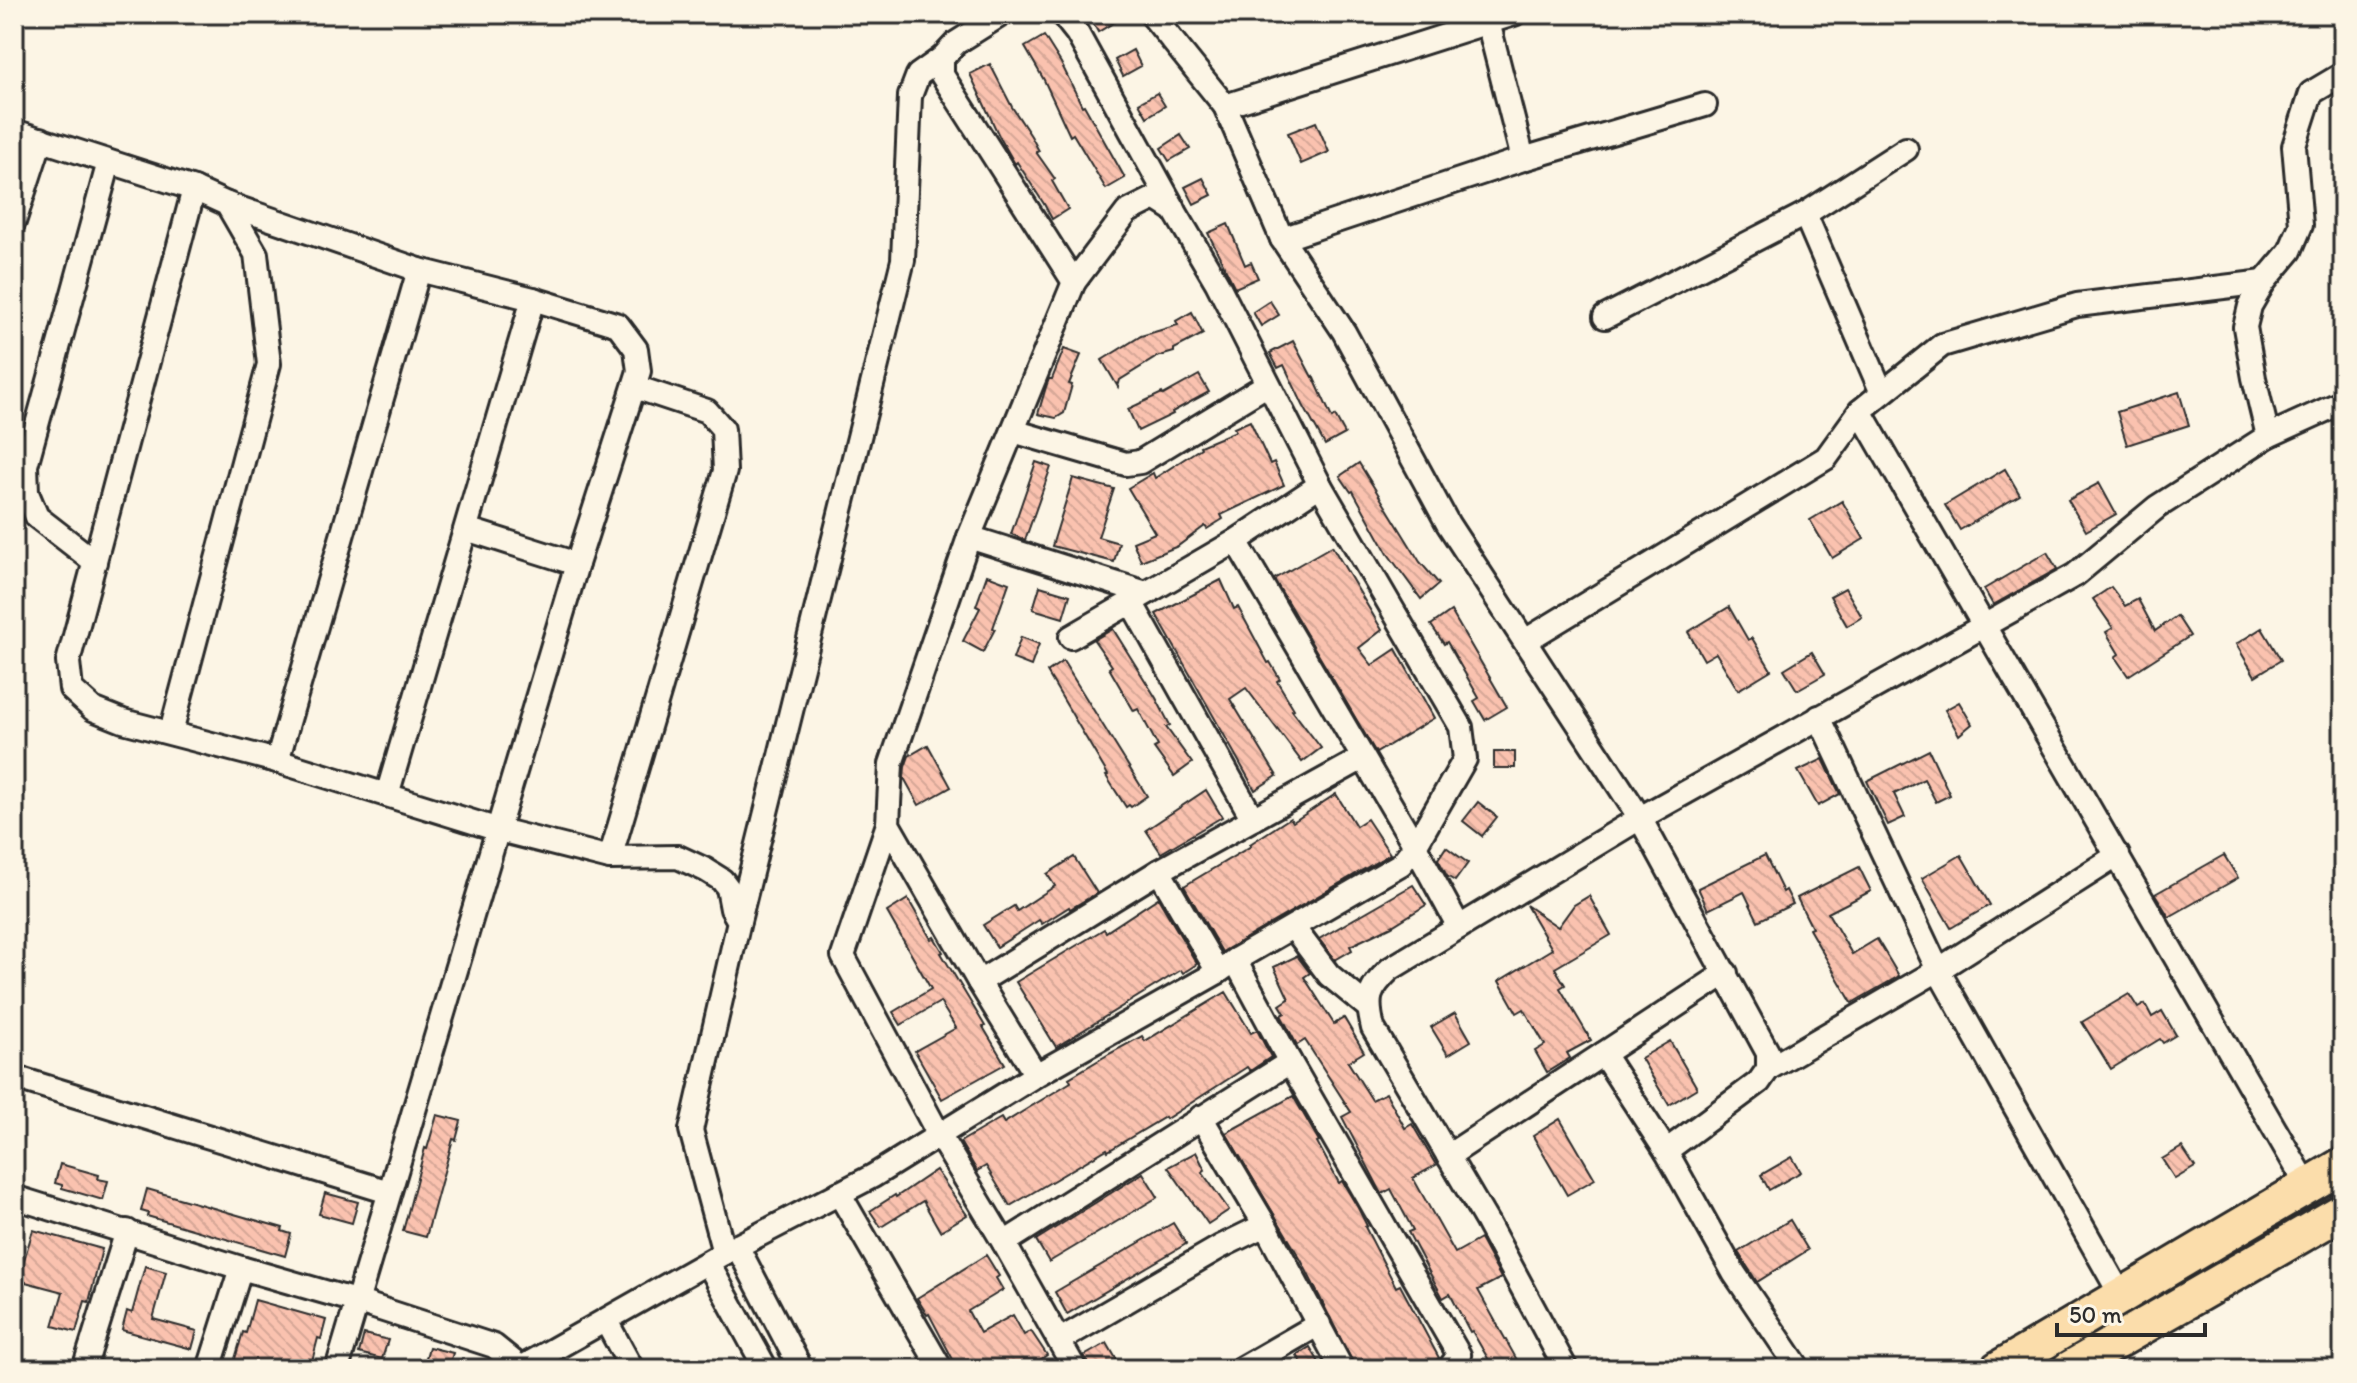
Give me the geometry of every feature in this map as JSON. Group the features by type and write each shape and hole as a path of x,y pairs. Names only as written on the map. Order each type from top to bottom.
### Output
{"main road":[{"path":"1998,1369 2343,1165"},
{"path":"2069,1369 2343,1211"}],"street":[{"path":"766,1369 723,1254 691,1130 739,921 903,260 910,96 918,75 942,58 956,43 1002,14"},
{"path":"14,1197 494,1346 520,1368 534,1363 723,1254 873,1176 1036,1075 1401,864 1415,846 1465,759 1461,727 1320,485 1217,283 1077,33 1062,14"},
{"path":"1151,14 1225,106 1282,239 1344,332 1448,524 1640,818 1768,1053 1768,1069"},
{"path":"1225,106 1487,17 1514,14"},
{"path":"1487,17 1523,159"},
{"path":"942,58 942,75 1074,282"},
{"path":"2268,436 2245,327 2250,306 2264,282 2290,251 2301,225 2294,146 2311,93 2343,74"},
{"path":"1282,239 1523,159 1705,105"},
{"path":"14,131 194,189 227,204 419,270 533,299 618,325 636,349 639,371 635,387 577,564 337,1369"},
{"path":"14,222 41,139"},
{"path":"1605,317 1805,214 1906,149"},
{"path":"95,562 37,517 27,493 26,465 109,162"},
{"path":"194,189 68,662 71,689 93,709 123,721 277,761 499,830 610,858 678,857 722,880 728,888 732,909 739,921"},
{"path":"1075,1369 939,1135 843,956 888,824 891,764 969,537 1074,282 1127,212 1155,198 1174,210"},
{"path":"171,732 269,364 256,254 227,204"},
{"path":"1805,214 1882,393"},
{"path":"277,761 419,270"},
{"path":"1525,641 1826,458 1860,411 1942,345 2077,305 2264,282"},
{"path":"387,795 533,299"},
{"path":"1013,431 1126,464 1140,462 1268,384"},
{"path":"610,858 725,471 723,429 707,411 635,387"},
{"path":"1566,1369 1487,1222 1373,1028 1368,1007 1372,986 1390,969 1640,818 2075,575 2157,507 2268,436 2343,402"},
{"path":"1860,411 2307,1185"},
{"path":"1071,637 1236,541 1320,485"},
{"path":"466,529 577,564"},
{"path":"969,537 1138,598 1253,819"},
{"path":"1236,541 1415,846 1459,927"},
{"path":"1819,717 1938,970 2122,1297"},
{"path":"979,982 1159,871 1363,758"},
{"path":"888,824 1036,1075"},
{"path":"1666,1151 1759,1082 1768,1069 1938,970 2118,855"},
{"path":"1159,871 1290,1062 1459,1355 1449,1369"},
{"path":"1293,927 1329,975 1368,1007"},
{"path":"1448,1156 1726,973"},
{"path":"1603,1054 1666,1151 1734,1273 1799,1369"},
{"path":"1004,1243 1290,1062"},
{"path":"14,1077 389,1192"},
{"path":"1201,1117 1265,1225 1342,1369"},
{"path":"839,1193 941,1369"},
{"path":"1060,1340 1220,1247 1265,1225"},
{"path":"84,1369 127,1231"},
{"path":"723,1254 801,1369"},
{"path":"209,1369 241,1268"},
{"path":"606,1321 632,1369"},
{"path":"1241,1369 1319,1324"}],"building":[{"path":"1088,14 1128,14 1098,32"},
{"path":"1044,36 1125,178 1106,189 1073,134 1070,136 1025,47"},
{"path":"1133,50 1141,66 1123,76 1115,60"},
{"path":"990,64 1039,151 1036,152 1055,179 1052,181 1068,209 1052,219 999,136 970,74"},
{"path":"1157,93 1165,106 1147,117 1139,103"},
{"path":"1316,122 1329,152 1301,164 1288,133"},
{"path":"1181,135 1190,149 1169,161 1161,148"},
{"path":"1203,178 1212,195 1194,204 1185,187"},
{"path":"1228,224 1245,265 1251,262 1258,278 1235,288 1208,233"},
{"path":"1270,301 1279,315 1261,326 1253,312"},
{"path":"1192,312 1203,334 1120,380 1118,387 1102,360 1141,336 1178,325 1176,321"},
{"path":"1293,341 1332,418 1335,416 1345,434 1325,445 1284,365 1278,368 1270,353"},
{"path":"1064,349 1081,355 1069,384 1072,385 1064,413 1056,418 1038,414 1049,379 1052,379"},
{"path":"1199,375 1209,392 1138,431 1128,409 1163,395"},
{"path":"2179,392 2189,425 2127,445 2117,412"},
{"path":"1250,421 1270,464 1274,462 1284,485 1221,515 1223,519 1207,529 1205,526 1178,546 1141,561 1133,542 1155,533 1128,488 1153,473 1155,478 1200,446 1236,431 1234,428"},
{"path":"1036,462 1051,467 1025,540 1011,534"},
{"path":"1359,463 1420,562 1439,584 1421,599 1388,554 1353,491 1340,476"},
{"path":"2005,469 2020,495 1960,530 1945,505"},
{"path":"1073,478 1114,489 1098,537 1119,543 1114,562 1052,546"},
{"path":"2099,483 2116,514 2086,531 2068,500"},
{"path":"1842,501 1864,539 1832,558 1810,520"},
{"path":"1332,546 1382,630 1359,648 1372,665 1396,649 1434,718 1376,753 1274,579"},
{"path":"2047,552 2057,569 1993,605 1984,589"},
{"path":"987,575 1009,583 995,629 983,652 963,641 980,608 976,606"},
{"path":"1221,580 1234,609 1238,607 1280,679 1277,681 1292,710 1321,748 1302,762 1246,688 1230,699 1277,776 1255,790 1156,614"},
{"path":"1040,586 1070,595 1063,618 1033,609"},
{"path":"2111,587 2125,606 2138,599 2155,631 2177,616 2190,636 2128,676 2115,657 2119,654 2106,632 2113,628 2093,599"},
{"path":"1845,588 1862,617 1847,626 1830,596"},
{"path":"1729,607 1748,640 1752,638 1771,670 1738,690 1716,653 1704,660 1688,632"},
{"path":"1451,611 1507,707 1485,720 1474,701 1479,698 1447,642 1444,644 1431,625"},
{"path":"2262,628 2281,660 2255,676 2236,644"},
{"path":"1113,629 1156,698 1170,725 1166,727 1192,763 1174,776 1154,748 1158,746 1138,709 1134,711 1109,668 1112,666 1094,640"},
{"path":"1021,637 1039,644 1031,666 1013,659"},
{"path":"1812,652 1825,674 1797,690 1784,669"},
{"path":"1063,661 1147,796 1131,807 1126,807 1106,776 1047,672"},
{"path":"1959,702 1972,724 1959,735 1945,710"},
{"path":"928,745 951,787 919,805 904,778 905,767 909,756"},
{"path":"1929,750 1950,795 1936,802 1924,779 1894,794 1905,817 1888,825 1867,781"},
{"path":"1494,752 1515,752 1515,768 1494,768"},
{"path":"1823,759 1840,794 1818,806 1798,771"},
{"path":"1206,790 1222,817 1161,853 1146,830"},
{"path":"1336,794 1356,826 1367,819 1390,854 1222,952 1184,886 1251,846 1290,818 1293,822"},
{"path":"1478,802 1497,817 1482,836 1463,821"},
{"path":"1446,847 1468,863 1455,881 1447,876 1438,859"},
{"path":"1765,855 1783,892 1786,890 1793,904 1758,921 1744,892 1708,910 1698,888"},
{"path":"1961,855 1990,905 1951,928 1922,878"},
{"path":"2224,855 2238,878 2169,917 2155,894"},
{"path":"1074,857 1097,893 1042,924 1039,920 997,947 983,925 1014,906 1017,911 1055,886 1047,874"},
{"path":"1859,867 1871,891 1828,913 1852,954 1877,939 1899,976 1852,1003 1809,929 1812,928 1797,898"},
{"path":"1413,885 1426,905 1350,946 1352,950 1335,960 1319,939"},
{"path":"1589,896 1611,935 1555,968 1565,985 1560,988 1591,1040 1567,1053 1570,1058 1547,1072 1535,1051 1545,1045 1524,1009 1517,1013 1499,981 1552,949 1526,905 1558,927 1574,905"},
{"path":"1158,898 1197,964 1183,973 1181,970 1056,1047 1016,982 1104,929 1106,932"},
{"path":"908,899 931,939 934,937 943,952 1005,1064 942,1099 915,1051 956,1028 940,1002 901,1025 893,1012 931,989 887,912"},
{"path":"1297,956 1310,973 1304,977 1334,1024 1344,1018 1364,1052 1348,1062 1372,1100 1386,1093 1405,1128 1412,1124 1436,1165 1413,1178 1455,1253 1480,1239 1501,1278 1478,1290 1517,1360 1501,1369 1494,1369 1450,1294 1443,1298 1408,1232 1413,1230 1391,1189 1382,1194 1342,1117 1351,1112 1305,1040 1297,1045 1281,1015 1285,1013 1280,1005 1289,999 1274,967"},
{"path":"1226,992 1251,1033 1257,1030 1271,1057 1250,1071 1247,1067 1166,1119 1107,1149 1010,1206 986,1166 977,1171 960,1142 1001,1118 1004,1123 1071,1082 1069,1078 1109,1054 1142,1036 1145,1041"},
{"path":"2129,994 2138,1008 2145,1004 2152,1017 2162,1011 2176,1035 2163,1043 2160,1039 2111,1069 2082,1022"},
{"path":"1455,1013 1471,1041 1448,1055 1431,1027"},
{"path":"1670,1041 1697,1088 1669,1105 1641,1058"},
{"path":"1293,1096 1339,1183 1342,1181 1358,1208 1396,1287 1400,1285 1439,1358 1423,1369 1356,1369 1301,1260 1226,1133"},
{"path":"437,1115 461,1121 456,1140 453,1139 426,1237 403,1231"},
{"path":"1560,1119 1595,1179 1567,1195 1533,1136"},
{"path":"2182,1147 2195,1167 2175,1179 2162,1159"},
{"path":"1196,1152 1205,1170 1202,1172 1229,1210 1208,1224 1168,1167"},
{"path":"1792,1157 1801,1172 1769,1190 1761,1175"},
{"path":"60,1164 99,1175 98,1179 108,1181 103,1200 55,1183"},
{"path":"936,1170 967,1215 940,1231 923,1201 881,1227 870,1211"},
{"path":"1143,1173 1158,1197 1049,1262 1036,1240"},
{"path":"147,1189 283,1228 282,1231 291,1234 285,1256 147,1216 148,1213 141,1211"},
{"path":"325,1193 358,1202 352,1223 319,1214"},
{"path":"1790,1220 1808,1250 1757,1282 1738,1252"},
{"path":"1173,1223 1186,1244 1067,1314 1055,1292"},
{"path":"33,1230 102,1249 89,1302 85,1301 76,1332 53,1326 63,1292 18,1280"},
{"path":"986,1255 999,1276 996,1278 1003,1290 968,1311 980,1333 1013,1315 1024,1335 1031,1331 1047,1355 1027,1369 958,1369 917,1298"},
{"path":"145,1266 166,1272 153,1319 197,1331 192,1349 122,1330 127,1311 132,1313"},
{"path":"255,1300 326,1320 310,1369 232,1369"},
{"path":"364,1334 388,1340 382,1359 359,1353"},
{"path":"1107,1343 1122,1369 1092,1369 1084,1356"},
{"path":"429,1347 453,1353 448,1369 424,1365"},
{"path":"1310,1347 1323,1369 1305,1369 1297,1355"}]}
